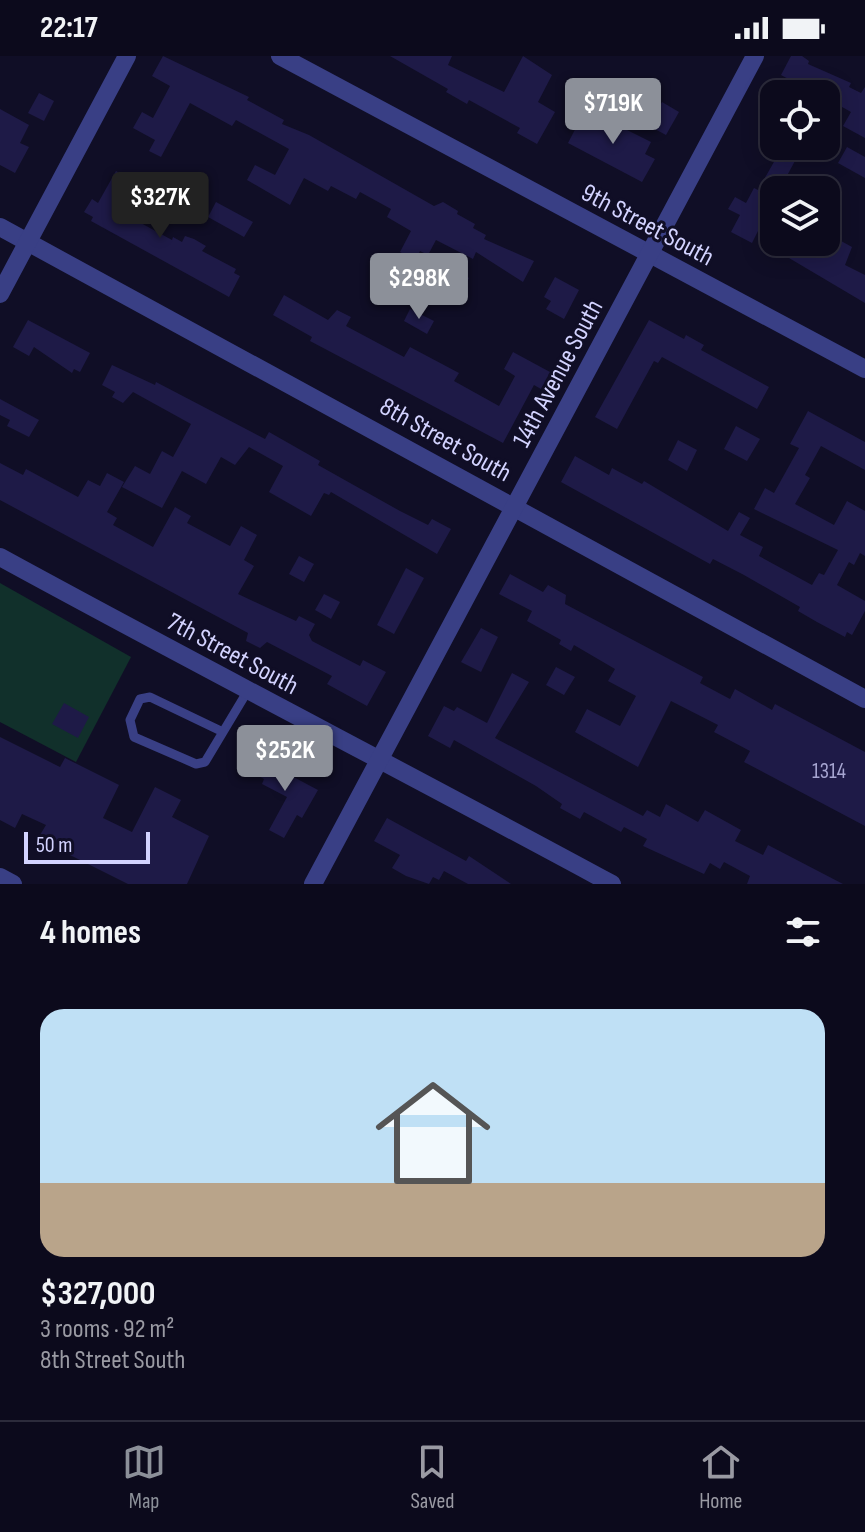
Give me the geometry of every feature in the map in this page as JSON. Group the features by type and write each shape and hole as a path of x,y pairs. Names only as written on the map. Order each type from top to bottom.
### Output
{"street":[{"path":"0,294 127,56"},
{"name":"9th Street South","path":"280,56 865,369"},
{"name":"14th Avenue South","path":"313,884 755,56"},
{"name":"8th Street South","path":"0,227 865,699"},
{"name":"7th Street South","path":"0,557 247,692 380,759 612,884"},
{"path":"0,877 13,884"}],"lane":[{"path":"223,732 150,697 140,699 130,720 134,737 188,763 205,762 223,732 247,692"}],"green space":[{"path":"0,583 131,657 76,762 0,722"}],"building":[{"path":"163,56 249,97 247,100 284,120 282,124 309,135 434,206 443,202 458,211 457,214 475,224 473,228 486,235 484,239 534,261 523,282 476,252 473,259 436,240 428,255 420,251 415,261 400,252 411,231 387,217 391,209 360,192 356,199 331,186 328,191 304,178 290,205 247,180 255,165 275,175 289,149 236,120 232,126 190,103 161,157 149,151 155,140 133,128 142,112 153,118 170,86 152,76"},
{"path":"390,56 452,56 448,65 504,92 523,56 552,75 538,102 555,112 537,144 517,133 520,128 469,100 467,104 446,92 448,89"},
{"path":"791,56 802,56 809,61 808,64 851,83 849,87 861,93 865,87 865,138 843,126 851,112 840,106 840,80 790,80 781,75"},
{"path":"39,93 54,101 44,121 28,113"},
{"path":"662,102 679,112 666,135 649,126"},
{"path":"0,109 29,125 20,143 29,147 15,173 0,165"},
{"path":"583,114 592,119 595,114 651,142 645,154 655,159 642,182 568,143"},
{"path":"847,147 865,157 865,178 838,163"},
{"path":"775,160 795,160 787,176 766,176"},
{"path":"116,171 133,181 117,210 172,240 173,237 182,242 185,236 194,239 206,246 202,251 236,269 234,273 240,276 229,297 91,221 93,217 84,212 92,199 98,203"},
{"path":"760,186 760,227 752,243 731,232 740,215 728,209 735,197 746,203 754,188 758,190"},
{"path":"216,202 253,222 244,237 208,217"},
{"path":"840,240 852,247 845,265 865,275 865,303 786,256 840,256"},
{"path":"453,270 469,278 456,302 440,294"},
{"path":"555,277 579,290 564,319 546,309 551,301 544,297"},
{"path":"284,295 328,320 337,310 351,317 346,326 404,357 410,347 459,373 454,381 499,406 515,376 504,369 513,352 550,372 541,389 534,385 503,443 310,341 312,337 273,315"},
{"path":"410,309 434,321 427,334 404,321"},
{"path":"28,320 90,353 80,372 74,369 72,373 34,347 29,356 13,347"},
{"path":"649,320 684,339 686,335 704,345 701,350 769,387 757,409 662,357 658,363 654,361 617,429 595,417"},
{"path":"112,365 155,385 156,382 265,439 269,432 320,461 318,465 400,511 428,525 432,519 451,529 437,554 331,492 329,495 324,493 311,516 269,492 283,466 249,447 235,465 221,457 206,484 182,471 162,508 122,487 135,466 150,474 162,451 173,457 191,424 133,392 123,403 112,397 115,392 102,385"},
{"path":"0,399 39,420 29,437 7,426 10,420 0,415"},
{"path":"808,411 865,442 865,470 821,446 805,475 810,478 795,504 834,525 847,501 865,511 865,556 860,553 854,565 849,562 837,585 865,601 865,611 852,635 847,632 845,637 798,611 800,607 744,575 713,559 710,564 561,482 575,456 609,475 612,468 642,484 644,481 728,531 739,512 750,518 740,535 763,547 759,556 812,585 819,573 824,575 838,550 754,509 765,488 774,493 799,448 790,444"},
{"path":"736,426 760,439 747,461 724,449"},
{"path":"678,440 697,450 687,471 668,460"},
{"path":"0,463 23,475 26,469 78,497 88,480 100,486 107,473 124,482 107,512 117,518 113,525 153,547 175,507 191,516 187,523 230,546 241,526 257,535 244,560 254,566 238,594 296,621 299,616 315,624 309,635 312,641 360,666 363,660 386,672 367,706 327,684 332,676 267,642 260,648 246,641 248,633 0,500"},
{"path":"299,556 314,564 304,582 289,574"},
{"path":"406,568 424,578 394,634 377,625"},
{"path":"510,574 543,592 548,585 566,595 565,604 703,677 700,683 730,699 735,689 772,710 775,704 865,752 865,826 744,762 750,751 714,732 718,725 671,701 638,767 575,732 587,709 620,726 636,696 608,681 615,669 574,645 571,651 559,644 561,640 527,621 532,611 499,594"},
{"path":"324,594 340,602 331,619 315,610"},
{"path":"481,628 498,637 481,672 461,662"},
{"path":"556,667 575,677 564,695 546,685"},
{"path":"512,673 529,682 495,738 643,816 647,810 660,817 666,804 698,822 705,810 741,830 735,841 763,855 768,845 843,884 747,884 750,876 724,862 720,869 710,863 704,874 643,846 647,839 624,827 621,832 584,812 580,819 560,808 562,804 536,786 454,740 450,748 428,736 444,706 454,711 457,707 487,723"},
{"path":"64,703 89,717 78,738 52,724"},
{"path":"0,737 60,767 65,758 119,785 103,818 132,832 155,787 181,800 172,817 209,836 187,884 128,884 48,844 50,840 40,835 46,825 22,814 15,828 0,820"},
{"path":"264,754 289,768 286,773 318,790 302,818 297,815 284,838 269,830 287,797 262,784 264,779 253,773"},
{"path":"387,818 466,861 469,856 511,884 468,884 444,871 439,880 433,877 429,884 406,876 392,868 400,855 374,841"}]}
